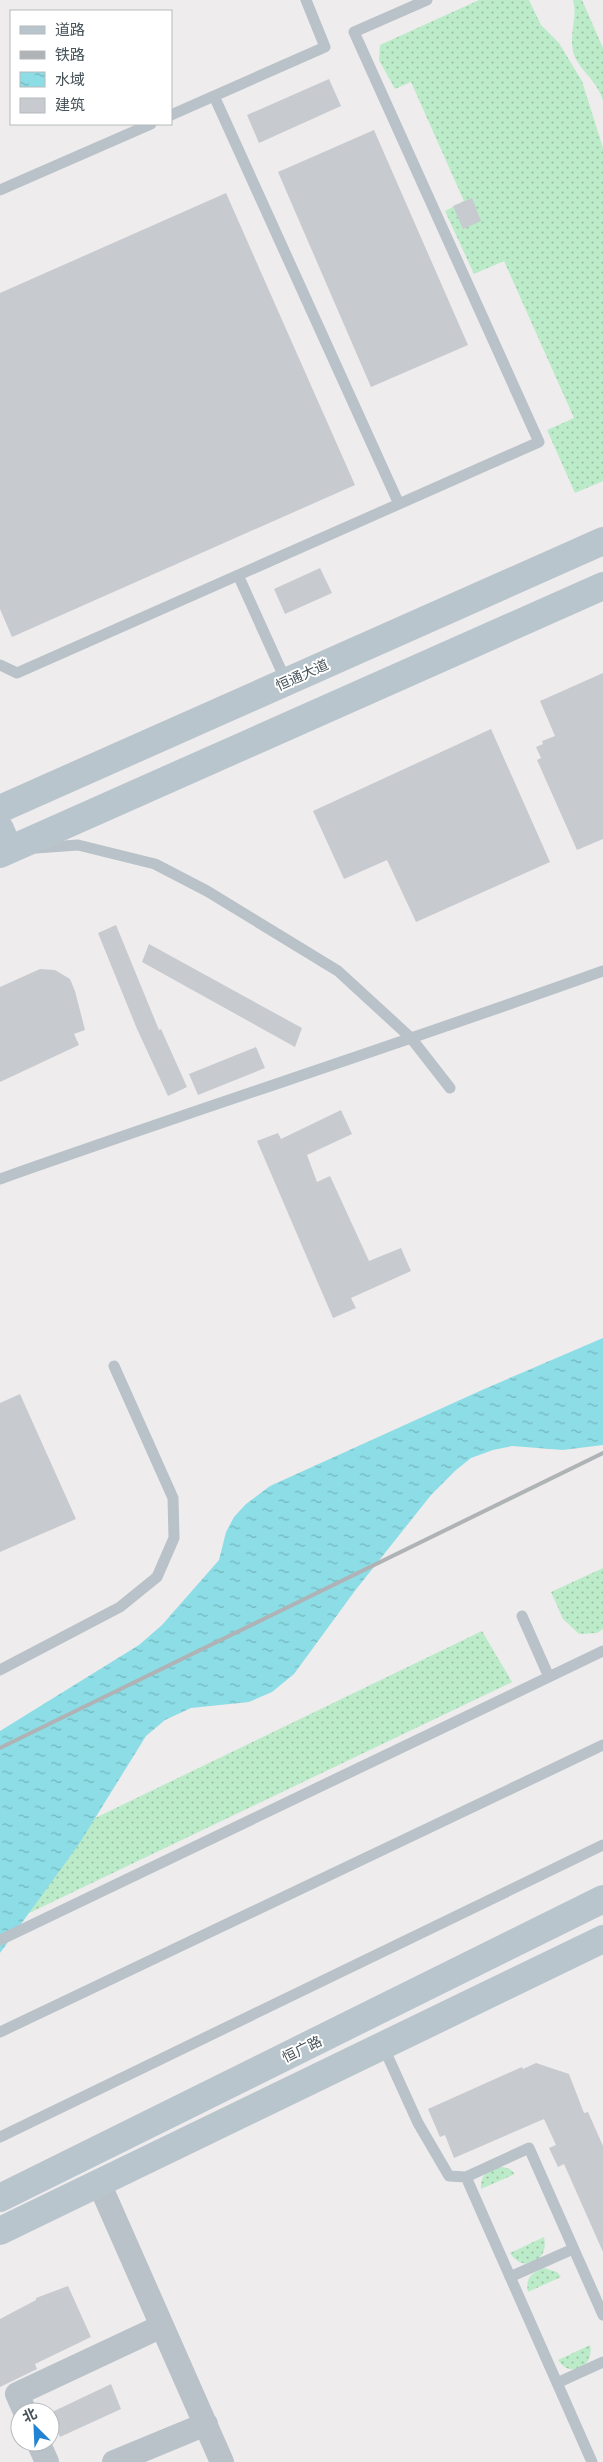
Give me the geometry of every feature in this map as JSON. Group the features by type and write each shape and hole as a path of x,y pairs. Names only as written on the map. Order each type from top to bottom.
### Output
{"street":[{"name":"恒通大道","path":"0,809 603,541"},
{"path":"3,844 603,586"},
{"name":"恒广路","path":"0,2231 383,2046 598,1927"},
{"name":"恒广路","path":"0,2198 598,1927"},
{"path":"99,2183 222,2462"},
{"path":"20,2402 16,2394 162,2326"},
{"path":"114,2462 206,2424"}],"lane":[{"path":"172,115 325,47 306,0"},
{"path":"0,665 16,673 539,442 354,32 427,0"},
{"path":"214,96 399,504"},
{"path":"0,190 149,125"},
{"path":"238,575 286,681"},
{"path":"3,844 78,845 155,864 207,891 338,971 410,1038 450,1088"},
{"path":"0,1179 199,1108 603,971"},
{"path":"0,1670 120,1607 157,1577 174,1538 174,1498 114,1366"},
{"path":"522,1616 549,1677"},
{"path":"0,1940 603,1651"},
{"path":"0,2032 603,1745"},
{"path":"0,2137 603,1845"},
{"path":"383,2046 418,2123 449,2176 466,2176 529,2148 603,2315"},
{"path":"466,2176 592,2462"},
{"path":"510,2277 573,2249"},
{"path":"557,2383 603,2362"}],"green space":[{"path":"479,0 529,0 541,25 559,43 582,81 603,148 603,481 575,493 547,430 574,418 504,261 474,274 445,211 464,201 411,82 395,89 379,60 380,45"},
{"path":"573,0 582,0 603,48 603,101 596,86 575,57 573,51 572,38 575,12"},
{"path":"603,1568 603,1629 597,1633 579,1634 563,1619 551,1592"},
{"path":"482,1631 512,1682 0,1927 0,1864"},
{"path":"499,2166 510,2169 515,2174 481,2189 485,2174"},
{"path":"544,2237 543,2253 534,2262 522,2263 510,2253"},
{"path":"544,2268 557,2272 561,2277 528,2292 527,2287 530,2276"},
{"path":"590,2345 591,2353 589,2359 580,2368 569,2369 558,2360"}],"water":[{"path":"603,1338 603,1445 563,1450 512,1446 471,1458 456,1470 431,1495 354,1592 294,1674 272,1692 249,1702 191,1708 165,1720 146,1736 79,1844 0,1953 0,1731 139,1645 162,1625 219,1560 226,1532 234,1517 246,1504 270,1486 482,1390"}],"building":[{"path":"329,79 341,106 259,143 247,115"},
{"path":"374,130 468,345 371,387 278,172"},
{"path":"226,193 355,485 12,637 0,609 0,293"},
{"path":"472,198 481,221 463,229 453,206"},
{"path":"320,568 332,593 285,614 274,589"},
{"path":"603,673 603,839 577,850 537,760 541,758 536,747 543,744 542,741 555,736 540,701"},
{"path":"491,729 550,862 416,922 387,860 344,879 313,811"},
{"path":"116,925 159,1030 161,1029 187,1087 168,1096 137,1029 98,933"},
{"path":"149,944 302,1028 295,1047 142,962"},
{"path":"40,969 55,970 70,979 85,1030 74,1034 79,1045 0,1082 0,987"},
{"path":"256,1047 265,1068 198,1095 189,1074"},
{"path":"341,1110 352,1134 307,1155 317,1182 330,1176 369,1261 401,1248 411,1271 351,1298 356,1308 333,1318 257,1141 278,1133 281,1139"},
{"path":"20,1394 76,1519 0,1552 0,1403"},
{"path":"536,2063 569,2074 584,2113 588,2112 603,2146 603,2252 564,2164 558,2167 549,2148 556,2145 544,2119 454,2158 445,2135 440,2137 428,2109 522,2067 523,2069"},
{"path":"68,2286 91,2337 35,2364 37,2369 0,2387 0,2319 36,2300 36,2298"},
{"path":"111,2384 121,2409 60,2437 60,2408"}],"railway":[{"path":"0,1748 603,1453"}]}
